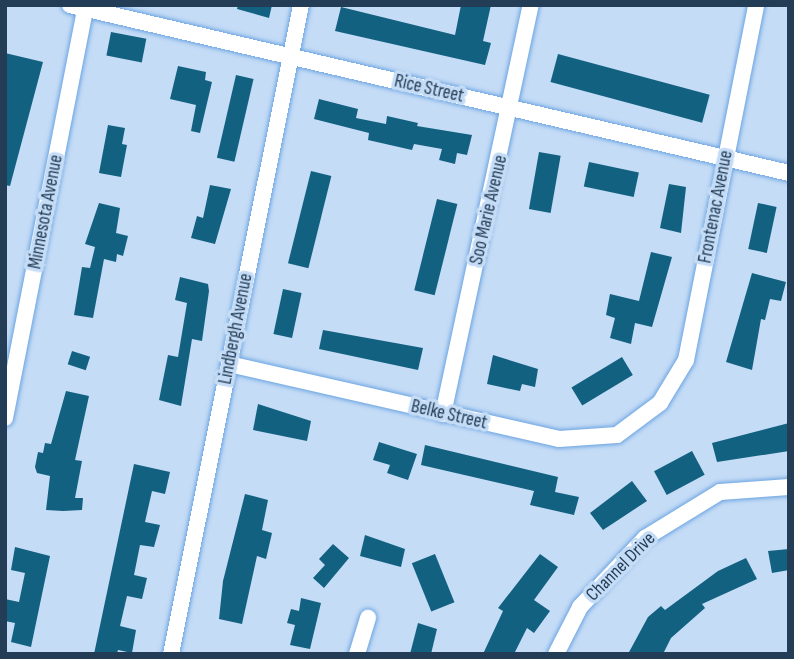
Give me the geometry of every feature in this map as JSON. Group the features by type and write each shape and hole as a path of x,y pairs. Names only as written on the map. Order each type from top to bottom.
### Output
{"street":[{"name":"Lindbergh Avenue","path":"171,654 302,5"},
{"name":"Soo Marie Avenue","path":"443,414 511,108 531,5"},
{"name":"Frontenac Avenue","path":"660,403 686,360 756,5"},
{"name":"Rice Street","path":"80,6 789,173"},
{"name":"Minnesota Avenue","path":"5,418 80,6"},
{"name":"Belke Street","path":"229,364 559,439 617,435 660,403"},
{"name":"Channel Drive","path":"556,654 580,607 645,538 720,492 789,487"},
{"path":"357,654 368,618"}],"building":[{"path":"238,5 272,5 269,18 237,9"},
{"path":"461,5 491,5 483,41 491,43 485,65 335,31 341,7 455,35"},
{"path":"111,32 146,39 142,62 106,56"},
{"path":"5,53 43,62 10,186 5,185"},
{"path":"558,54 710,95 702,123 550,82"},
{"path":"178,66 206,72 205,80 212,82 200,133 191,131 196,105 170,99"},
{"path":"236,75 254,79 234,162 217,158"},
{"path":"319,99 358,109 356,118 386,124 387,116 418,123 417,126 472,135 467,155 457,153 455,164 439,160 442,149 414,144 412,150 368,140 369,133 314,119"},
{"path":"108,125 125,128 122,144 127,145 121,177 99,173"},
{"path":"539,152 561,156 551,213 529,209"},
{"path":"589,162 639,173 634,197 584,186"},
{"path":"311,171 331,176 308,268 288,263"},
{"path":"669,184 686,187 681,233 660,228"},
{"path":"210,185 231,189 215,244 191,238 197,216 203,218"},
{"path":"437,199 457,204 435,295 414,290"},
{"path":"99,203 120,208 116,233 128,236 123,256 117,254 116,262 104,259 93,318 74,315 82,267 90,268 95,247 85,244"},
{"path":"758,203 777,207 767,253 748,249"},
{"path":"651,252 672,257 652,327 635,323 631,344 610,338 615,318 606,315 610,294 639,301"},
{"path":"752,273 786,282 781,301 770,299 765,320 761,319 752,370 726,362"},
{"path":"180,277 208,284 209,291 202,341 192,339 181,406 159,400 168,355 178,357 187,303 175,300"},
{"path":"283,289 302,293 292,338 273,334"},
{"path":"323,330 423,348 418,370 319,349"},
{"path":"72,351 90,357 86,370 68,364"},
{"path":"493,355 538,369 535,387 522,384 520,391 487,384"},
{"path":"622,357 633,375 582,405 571,387"},
{"path":"66,391 89,396 75,460 82,461 75,498 83,498 82,510 46,510 50,476 37,473 35,467 38,452 43,453 45,443 51,444"},
{"path":"258,404 311,421 307,441 253,430"},
{"path":"789,423 789,451 717,462 712,443"},
{"path":"379,442 417,454 408,480 387,473 390,465 373,460"},
{"path":"425,445 558,477 555,492 579,497 574,515 530,505 534,491 421,465"},
{"path":"692,451 705,475 667,495 654,471"},
{"path":"134,464 170,472 165,494 152,491 145,522 160,525 154,547 140,545 134,575 147,578 142,599 127,596 120,626 136,630 132,653 118,650 117,654 94,654"},
{"path":"632,481 647,501 603,530 590,513"},
{"path":"245,494 268,500 262,530 272,533 266,559 257,556 242,624 219,619 223,581"},
{"path":"365,535 405,549 401,567 360,556"},
{"path":"333,544 349,558 324,588 313,578 325,565 319,559"},
{"path":"15,547 50,556 31,647 11,642 15,623 5,621 5,599 19,602 25,573 11,570"},
{"path":"789,549 789,570 772,573 768,551"},
{"path":"435,554 454,602 431,612 412,563"},
{"path":"540,554 558,567 534,600 550,611 534,633 527,628 515,652 483,654 503,611 498,608"},
{"path":"746,558 757,579 702,604 705,608 671,638 663,654 628,654 648,617 661,606 665,610 718,571"},
{"path":"301,598 321,603 310,649 290,645 295,625 287,623 291,609 299,611"},
{"path":"418,623 437,629 431,654 410,654"}]}
